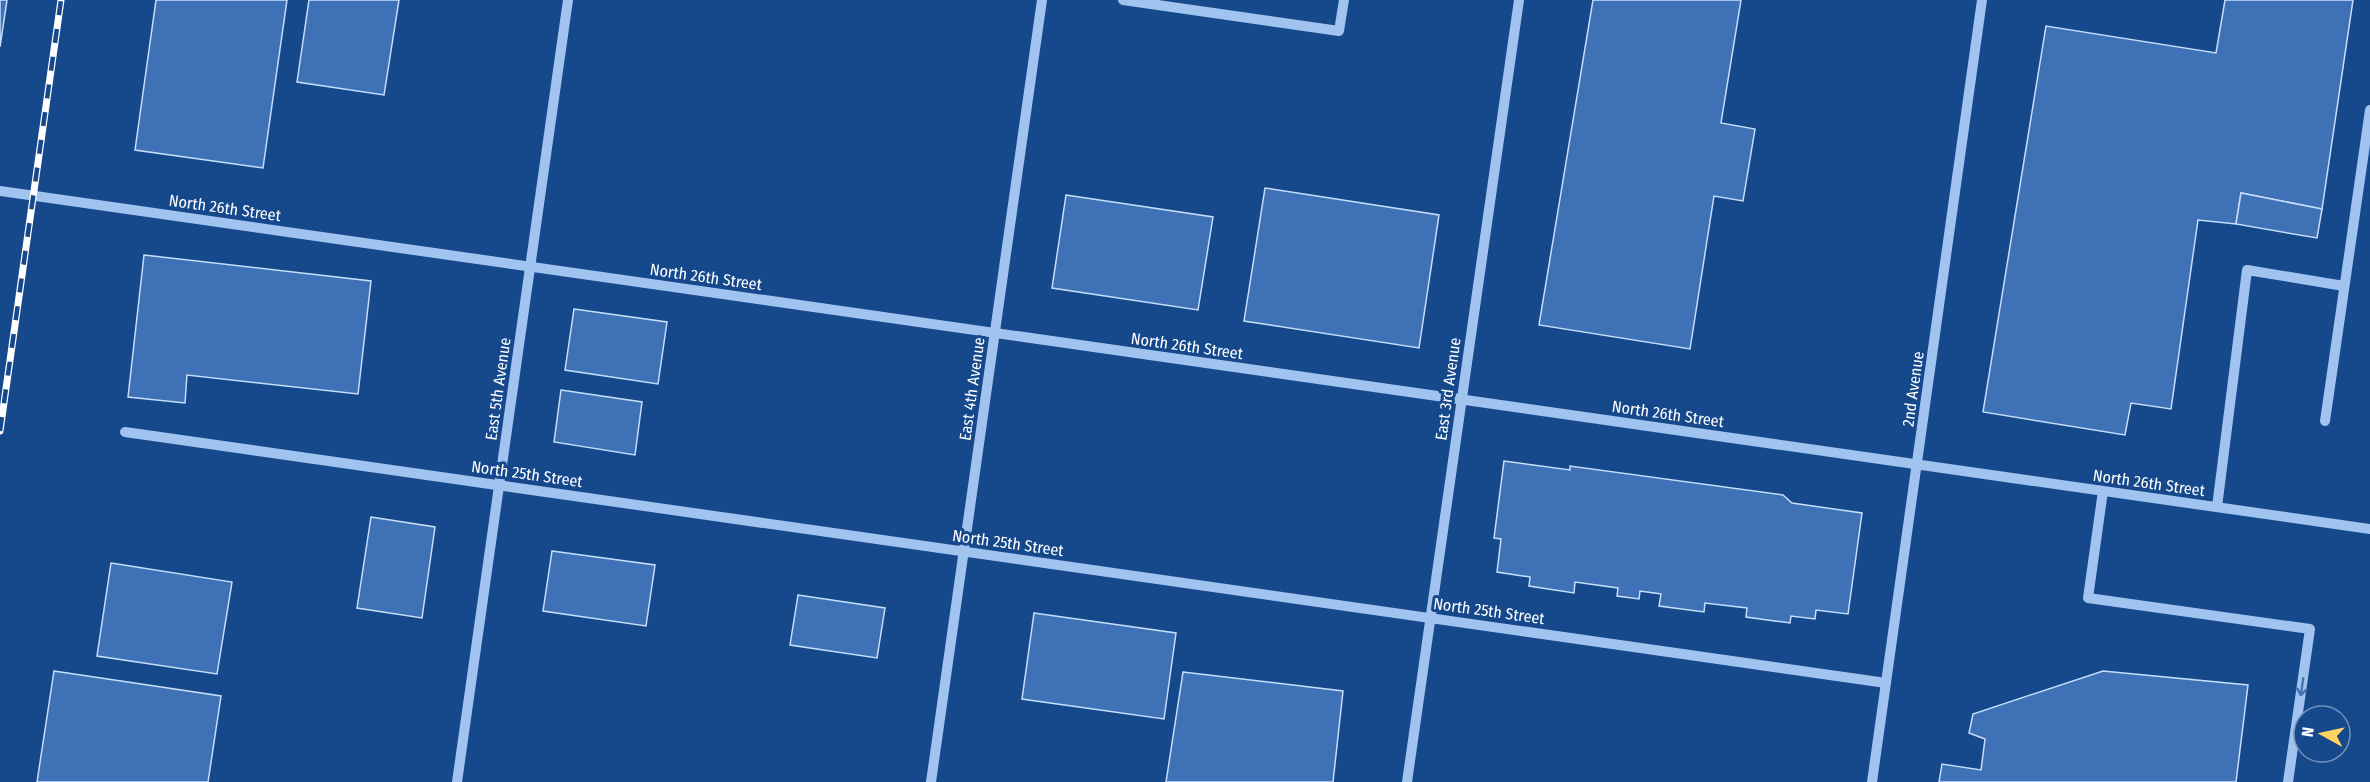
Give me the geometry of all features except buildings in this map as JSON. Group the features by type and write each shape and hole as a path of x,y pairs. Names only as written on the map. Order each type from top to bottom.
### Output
{"street":[{"name":"East 5th Avenue","path":"457,782 568,0"},
{"name":"East 4th Avenue","path":"930,782 1042,0"},
{"path":"1123,0 1339,31 1344,0"},
{"name":"East 3rd Avenue","path":"1407,782 1519,0"},
{"name":"2nd Avenue","path":"1872,782 1982,0"},
{"path":"2325,421 2370,110"},
{"name":"North 26th Street","path":"0,191 2370,529"},
{"path":"2217,507 2247,270 2344,286"},
{"name":"North 25th Street","path":"125,432 1886,683"},
{"path":"2103,491 2088,598 2310,629 2288,782"}],"railway":[{"path":"0,431 61,0"}]}
